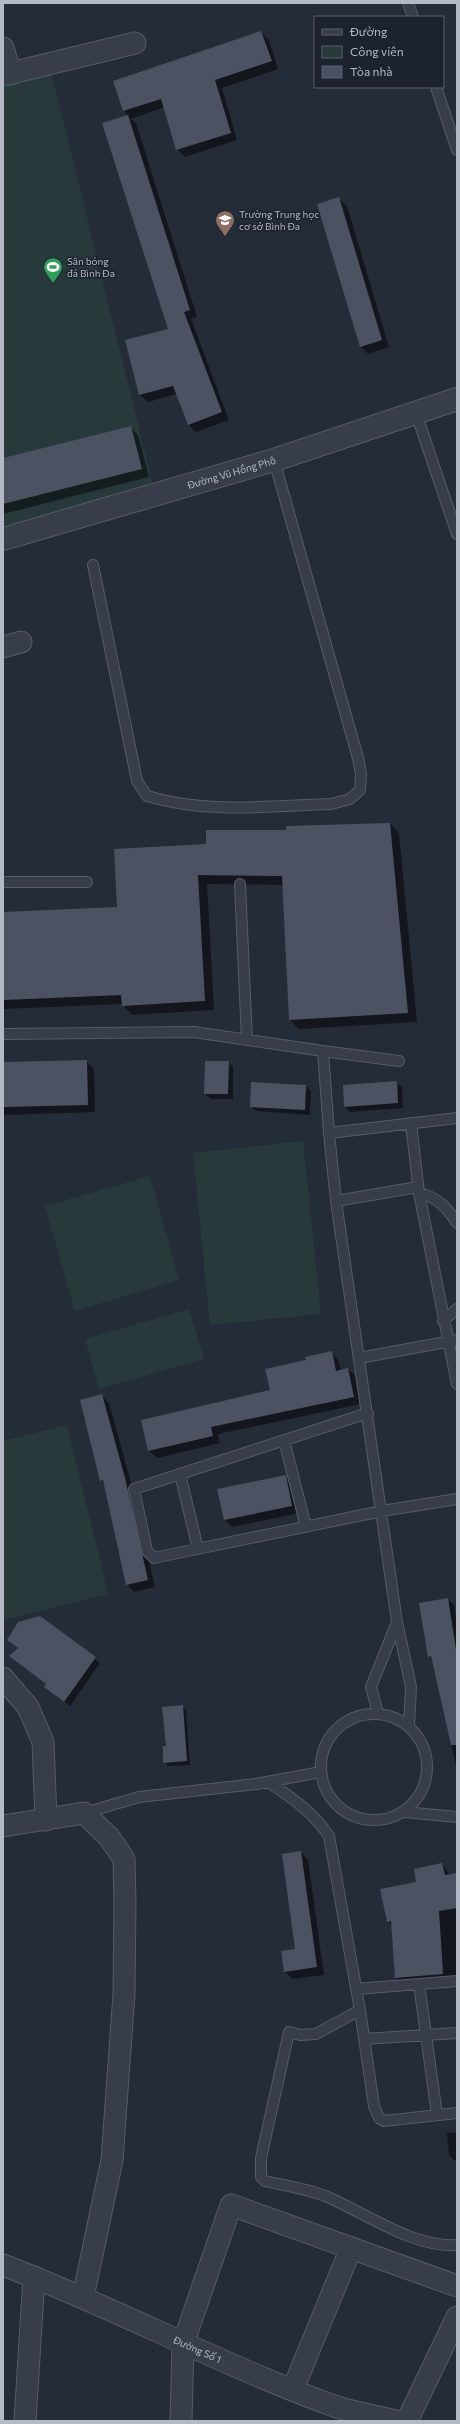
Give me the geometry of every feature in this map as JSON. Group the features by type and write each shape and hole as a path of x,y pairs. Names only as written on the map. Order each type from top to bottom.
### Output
{"street":[{"path":"3,48 7,74 135,43"},
{"name":"Đường Vũ Hồng Phô","path":"3,539 274,460 457,398"},
{"path":"3,1678 28,1707 43,1742 46,1820"},
{"path":"3,1826 84,1813 109,1836 124,1859 124,1994 112,2160 83,2296"},
{"path":"180,2421 183,2344 231,2205 457,2286"},
{"path":"293,2389 351,2248"},
{"name":"Đường Số 1","path":"3,2265 83,2296 183,2344 293,2389 339,2414 396,2421"},
{"path":"25,2421 34,2277"},
{"path":"407,2421 457,2318"}],"lane":[{"path":"408,3 413,16"},
{"path":"436,88 457,150"},
{"path":"416,413 457,534"},
{"path":"93,565 137,781 147,796 170,803 205,808 331,804 350,799 360,790 361,774 358,758 274,460"},
{"path":"3,882 87,882"},
{"path":"240,884 247,1040"},
{"path":"3,1034 194,1032 399,1061"},
{"path":"323,1051 336,1201 368,1413 397,1622 411,1687 409,1726"},
{"path":"329,1132 457,1118"},
{"path":"411,1123 419,1190 443,1321 454,1343 457,1384"},
{"path":"336,1201 419,1190 430,1195 446,1207 457,1223"},
{"path":"443,1321 457,1309"},
{"path":"359,1358 454,1343"},
{"path":"368,1413 134,1489 147,1551 154,1558 382,1511 457,1499"},
{"path":"284,1440 306,1526"},
{"path":"180,1474 198,1549"},
{"path":"378,1713 371,1687 397,1622"},
{"path":"378,1713 394,1717 409,1726 419,1738 424,1748 428,1770 424,1786 416,1800 404,1812 387,1819 369,1821 351,1816 336,1805 326,1790 321,1772 323,1753 330,1736 343,1723 360,1716 378,1713"},
{"path":"84,1813 139,1797 268,1782 321,1772"},
{"path":"268,1782 297,1801 321,1824 328,1836 360,2010 374,2106 379,2118 384,2121 457,2114"},
{"path":"404,1812 457,1817"},
{"path":"356,1989 457,1981"},
{"path":"420,1984 437,2116"},
{"path":"360,2010 316,2034 300,2035 288,2032 261,2158 261,2177 265,2181 328,2197 378,2222 426,2242 446,2246 457,2245"},
{"path":"364,2039 457,2033"}],"green space":[{"name":"Sân bóng đá Bình Đa","path":"51,71 153,486 3,528 3,81"},
{"path":"303,1141 321,1314 210,1325 193,1153"},
{"path":"150,1176 179,1280 75,1311 45,1206"},
{"path":"189,1309 204,1359 99,1389 85,1339"},
{"path":"67,1425 108,1594 3,1620 3,1441"}],"building":[{"path":"261,31 272,61 215,80 231,133 176,150 161,99 123,111 113,81"},
{"path":"128,115 190,310 184,312 222,412 188,425 173,386 139,395 125,340 168,329 102,123"},
{"path":"339,197 382,340 360,347 317,204"},
{"path":"131,426 142,469 3,504 3,458"},
{"path":"390,823 408,1013 289,1020 282,876 198,875 205,1001 122,1006 121,995 4,1000 3,912 117,907 114,849 206,844 206,830 286,830 286,826"},
{"path":"87,1060 88,1105 3,1107 3,1062"},
{"path":"205,1061 229,1061 228,1094 204,1094"},
{"path":"397,1081 398,1103 344,1107 343,1085"},
{"path":"251,1082 306,1085 305,1110 250,1107"},
{"path":"332,1351 336,1371 348,1368 354,1397 211,1427 213,1436 148,1451 141,1420 270,1390 265,1369 306,1360 305,1357"},
{"path":"102,1394 125,1478 148,1580 126,1585 103,1480 100,1481 80,1400"},
{"path":"286,1475 292,1506 224,1520 217,1489"},
{"path":"448,1598 457,1656 457,1745 451,1745 431,1656 428,1657 419,1603"},
{"path":"40,1616 96,1657 64,1702 44,1687 46,1684 9,1656 18,1648 7,1640 18,1622"},
{"path":"183,1705 187,1761 163,1763 163,1746 166,1746 162,1707"},
{"path":"301,1851 317,1967 284,1972 281,1951 295,1949 282,1854"},
{"path":"442,1863 445,1875 457,1873 457,1908 439,1911 443,1974 395,1978 391,1921 387,1922 380,1889 416,1882 414,1869"}],"place":[{"name":"Trường Trung học cơ sở Bình Đa","path":"225,237"},
{"name":"Sân bóng đá Bình Đa","path":"53,284"}]}
